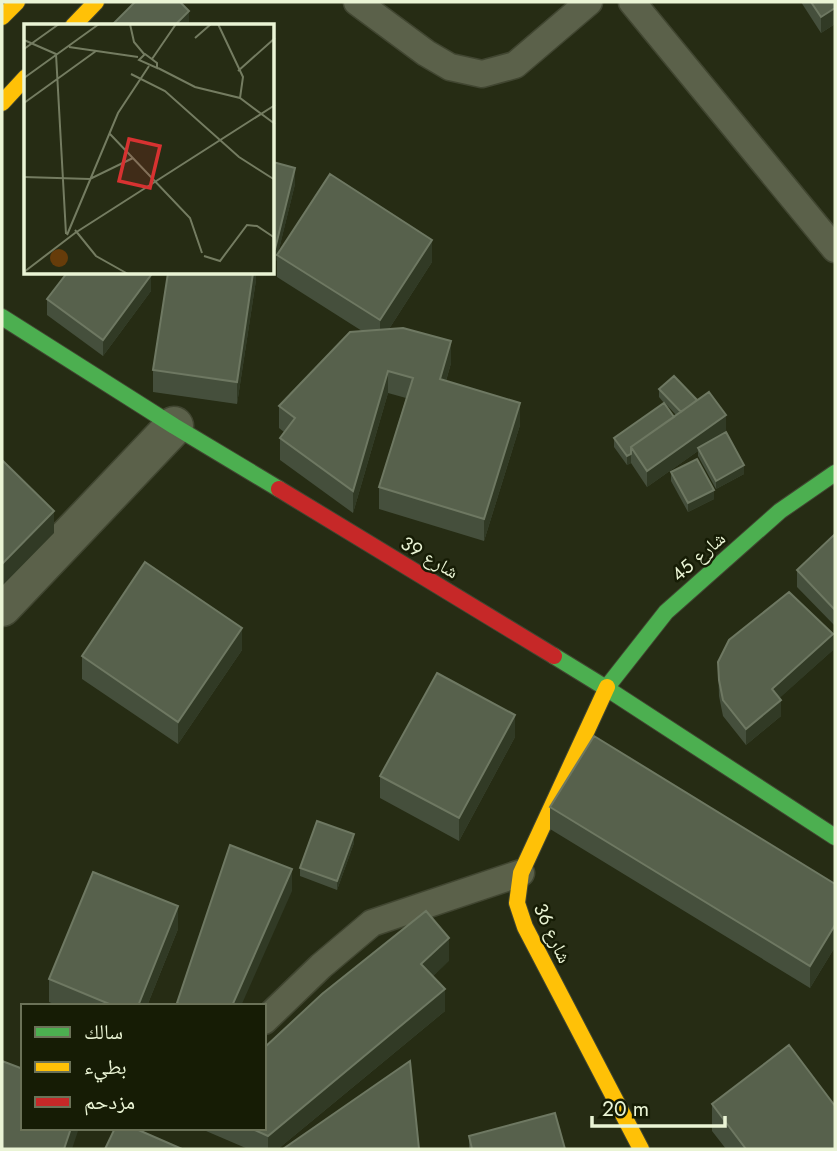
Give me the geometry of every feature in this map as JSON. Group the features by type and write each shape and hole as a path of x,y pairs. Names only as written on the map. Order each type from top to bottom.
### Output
{"street":[{"path":"2,17 17,2"},
{"path":"75,24 96,2"},
{"path":"2,103 24,79"},
{"name":"شارع 39","path":"2,317 174,426 606,688 835,836"},
{"path":"2,607 174,426"},
{"name":"شارع 45","path":"606,688 666,612 780,511 835,473"},
{"name":"شارع 36","path":"606,688 521,873 517,903 525,927 641,1149"}],"lane":[{"path":"356,2 442,63 482,74 514,65 589,2"},
{"path":"632,2 835,249"},
{"path":"266,1019 321,966 372,923 521,873"}],"building":[{"path":"135,2 180,2 189,11 176,24 113,24"},
{"path":"811,2 835,2 835,8 821,17"},
{"path":"275,163 295,168 275,249"},
{"path":"330,174 432,240 380,320 277,255"},
{"path":"65,275 151,275 103,340 47,299"},
{"path":"168,275 253,275 237,382 153,370"},
{"path":"403,328 451,341 440,379 520,403 484,519 379,487 413,378 388,371 353,491 280,438 295,418 279,406 350,332"},
{"path":"674,376 697,400 681,412 659,389"},
{"path":"709,392 726,415 647,471 631,447"},
{"path":"664,403 674,417 631,447 631,454 627,456 614,438"},
{"path":"726,432 744,465 716,481 698,448"},
{"path":"697,459 714,490 688,503 671,472"},
{"path":"2,460 54,511 2,564"},
{"path":"835,534 835,610 797,570"},
{"path":"145,562 242,628 178,722 82,656"},
{"path":"789,592 833,634 772,689 781,700 746,729 723,700 718,662 729,640"},
{"path":"437,673 515,715 459,818 380,776"},
{"path":"594,736 835,884 835,925 810,966 550,807"},
{"path":"317,821 354,834 337,881 300,868"},
{"path":"230,845 292,869 233,1004 177,1003"},
{"path":"93,872 178,906 139,1004 109,1004 49,979"},
{"path":"426,911 449,938 421,964 445,989 268,1136 254,1130 266,1130 266,1046 322,994"},
{"path":"789,1045 835,1106 835,1149 746,1149 712,1104"},
{"path":"2,1061 21,1068 21,1130 70,1130 64,1149 2,1149"},
{"path":"410,1061 419,1149 283,1149"},
{"path":"555,1113 565,1149 472,1149 469,1136"},
{"path":"114,1130 139,1130 182,1149 105,1149"}],"traffic: fast":[{"path":"2,317 279,489"},
{"path":"607,687 666,612 780,511 835,473"},
{"path":"554,656 835,837"}],"traffic: slow":[{"path":"2,17 17,2"},
{"path":"75,24 96,2"},
{"path":"2,103 24,79"},
{"path":"607,687 521,873 517,903 525,927 641,1149"}],"traffic: jam":[{"path":"279,489 554,656"}]}
